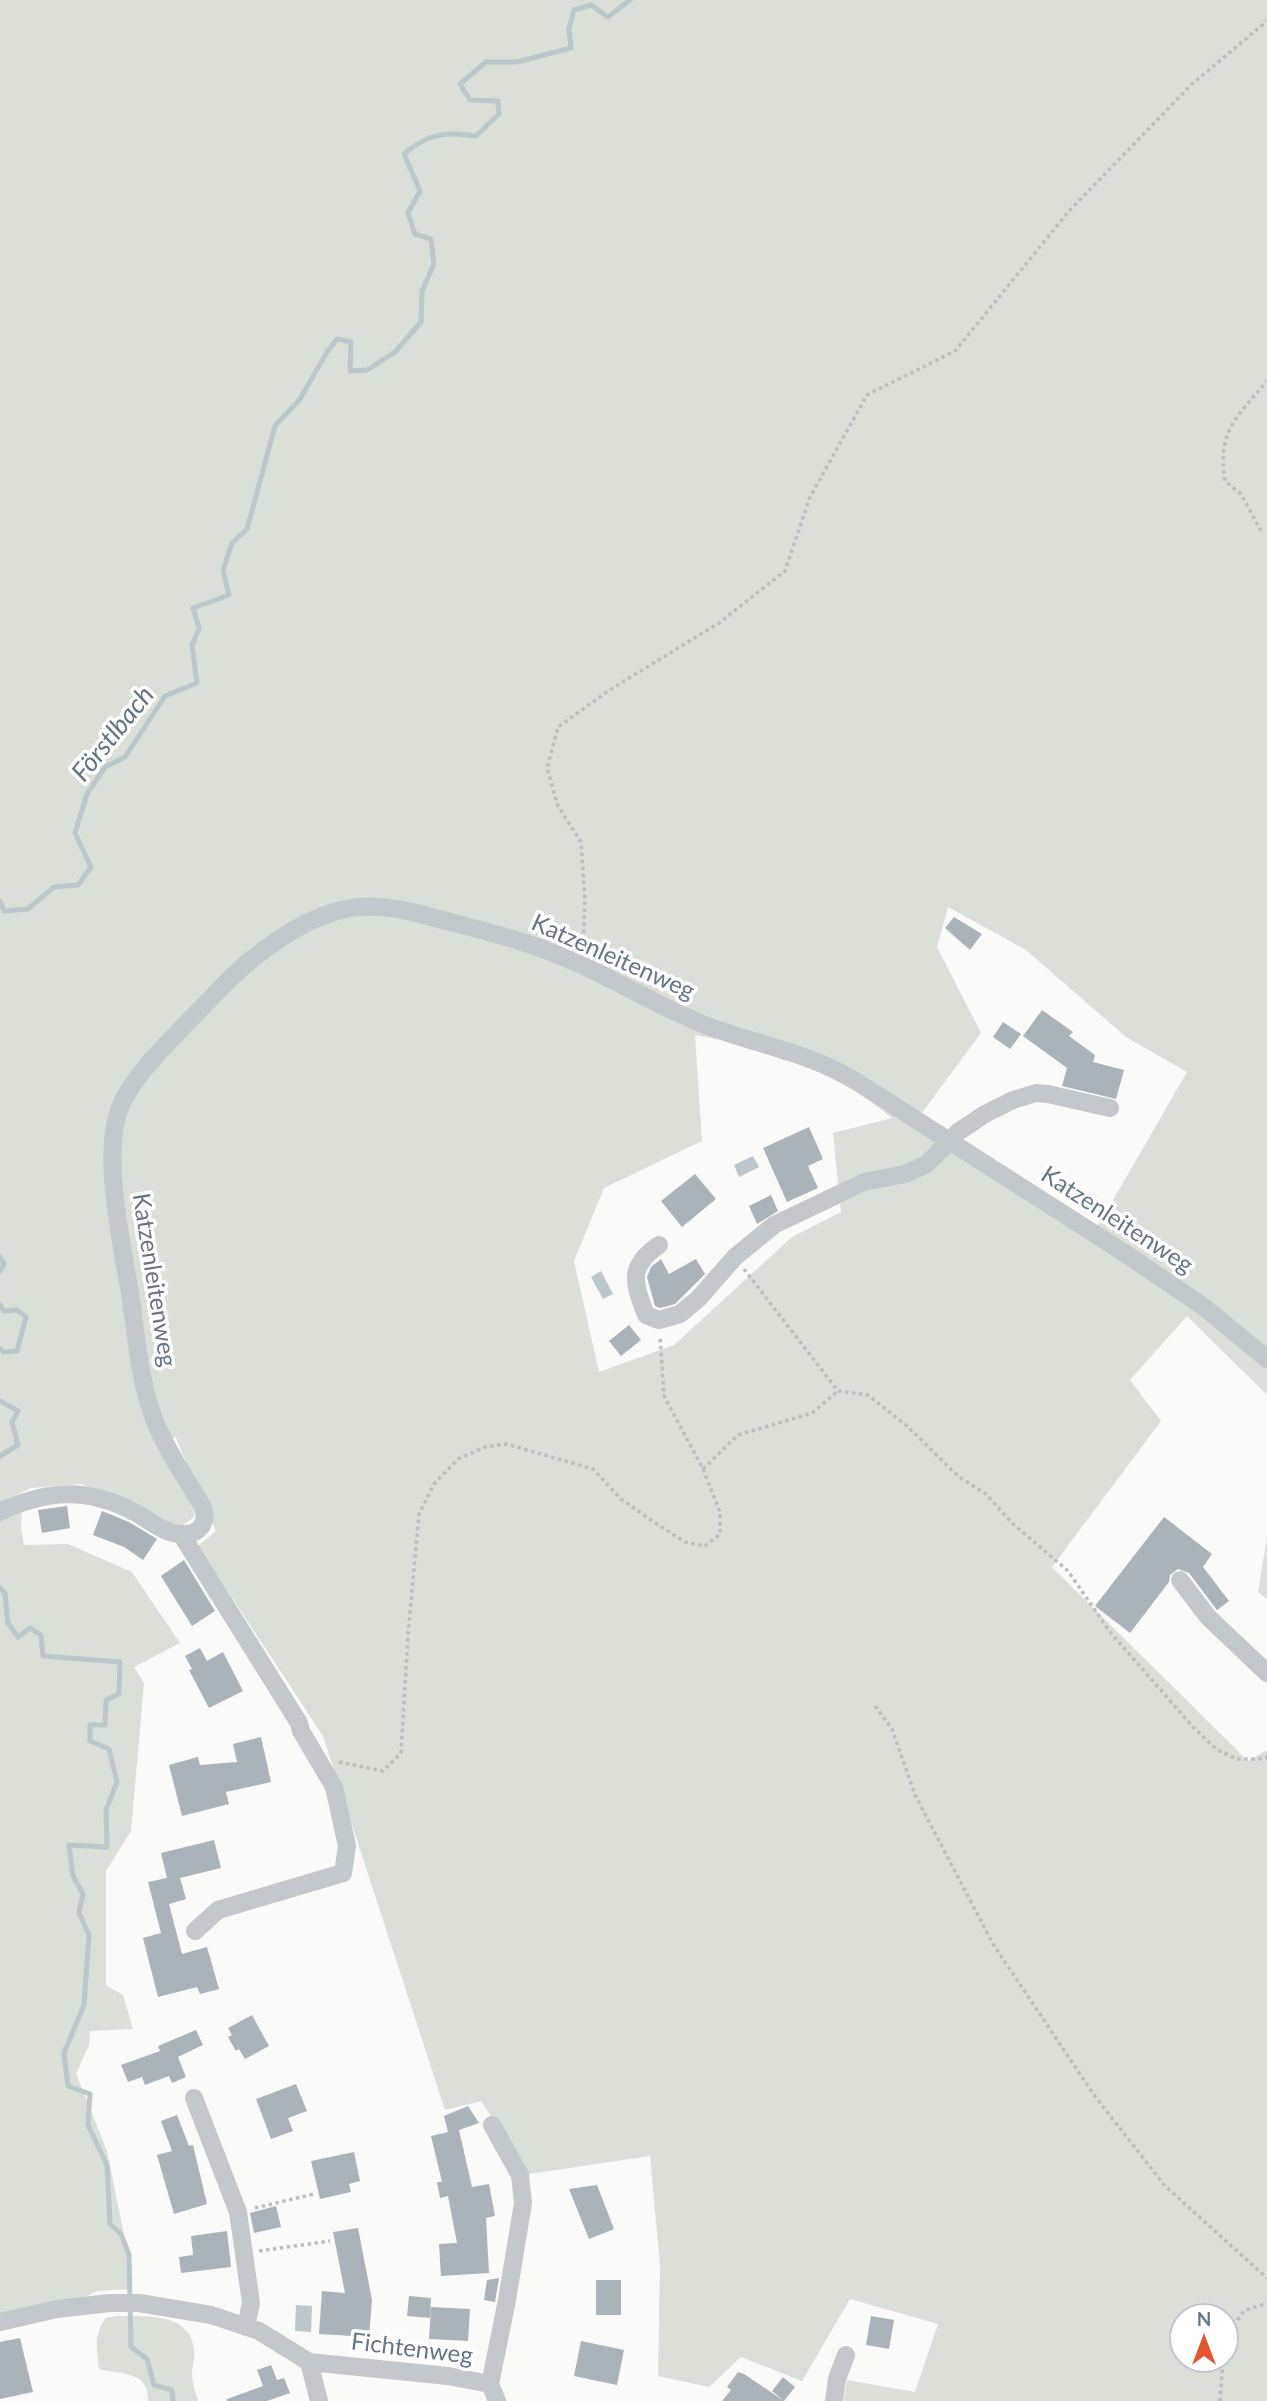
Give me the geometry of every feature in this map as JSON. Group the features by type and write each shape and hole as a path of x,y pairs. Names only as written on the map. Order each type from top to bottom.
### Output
{"street":[{"name":"Katzenleitenweg","path":"181,1534 194,1533 206,1519 203,1507 156,1423 142,1372 113,1174 117,1116 128,1091 139,1076 250,960 304,925 337,911 377,906 426,915 508,938 582,966 700,1023 817,1060 949,1140 1123,1252 1204,1307 1267,1359"},
{"path":"659,1245 645,1254 636,1268 636,1290 646,1315 659,1320 680,1314 690,1306 735,1257 774,1225 864,1182 905,1174 927,1164 949,1140 985,1114 1036,1093 1059,1095 1110,1108"},
{"path":"0,1512 38,1497 59,1493 72,1494 120,1505 160,1528 181,1534 299,1723 334,1787 347,1846 344,1873 218,1910 195,1931"},
{"path":"1180,1580 1208,1617 1267,1673"},
{"path":"194,2098 238,2212 251,2303 246,2327"},
{"path":"492,2125 520,2175 523,2203 494,2393"},
{"path":"0,2322 57,2309 109,2303 139,2304 211,2315 259,2332 309,2362 319,2401"},
{"path":"834,2401 837,2379 846,2355"},
{"name":"Fichtenweg","path":"309,2362 448,2376 494,2393"}],"path":[{"path":"582,966 585,900 581,842 558,806 547,768 558,727 608,691 719,623 785,570 810,497 867,395 955,351 1070,210 1191,85 1267,21"},
{"path":"1261,531 1241,494 1225,481 1222,459 1229,426 1267,381"},
{"path":"735,1257 838,1391 868,1395 906,1425 958,1476 986,1494 1012,1523 1068,1571 1110,1632 1193,1727 1216,1749 1237,1759 1267,1756"},
{"path":"317,1758 383,1771 401,1753 419,1514 434,1484 458,1459 485,1447 506,1444 593,1469 621,1499 685,1542 705,1546 720,1534 720,1512 703,1469 664,1396 659,1320"},
{"path":"703,1469 738,1435 813,1413 838,1391"},
{"path":"875,1706 892,1729 915,1795 993,1944 1094,2095 1165,2186 1267,2278"},
{"path":"238,2212 314,2194"},
{"path":"245,2253 330,2241"},
{"path":"1239,2318 1244,2311 1267,2303"},
{"path":"1220,2401 1222,2373"}],"shaded area":[{"path":"0,0 1267,0 1267,1395 1187,1316 1130,1380 1161,1421 1052,1567 1248,1761 1267,1750 1267,2401 844,2401 847,2380 915,2392 938,2324 850,2299 802,2381 741,2357 709,2387 658,2376 660,2265 650,2156 529,2174 481,2101 445,2110 323,1736 198,1546 216,1531 175,1436 162,1447 197,1505 193,1518 183,1525 165,1522 111,1495 80,1484 31,1488 0,1503","holes":["948,907 1026,950 1126,1037 1187,1072 1098,1226 921,1114 981,1033 937,947","695,1035 788,1056 848,1084 892,1118 833,1133 841,1212 792,1237 674,1345 599,1372 574,1261 604,1188 702,1141"]},
{"path":"753,1156 759,1167 739,1177 734,1165"},
{"path":"601,1271 613,1294 603,1299 591,1277"},
{"path":"22,1507 21,1528 24,1545 68,1544 132,1572 180,1643 134,1667 144,1683 131,1831 106,1871 106,1985 123,1995 133,2029 90,2031 89,2045 76,2074 107,2151 124,2235 131,2289 97,2291 88,2296 0,2314 0,1520"},
{"path":"1267,1537 1267,1599 1258,1592"},
{"path":"296,2305 312,2306 311,2332 295,2331"},
{"path":"116,2316 166,2319 185,2330 192,2339 192,2377 198,2401 148,2401 144,2384 138,2379 99,2369 99,2330 106,2318"}],"building":[{"path":"954,917 982,934 970,950 945,928"},
{"path":"1042,1010 1073,1032 1069,1036 1095,1055 1093,1062 1124,1070 1116,1099 1062,1086 1067,1068 1023,1036"},
{"path":"1003,1022 1021,1034 1010,1049 993,1037"},
{"path":"809,1127 823,1159 808,1166 818,1188 787,1202 763,1148"},
{"path":"695,1174 716,1199 682,1227 661,1201"},
{"path":"771,1195 778,1211 757,1224 749,1206"},
{"path":"661,1259 669,1274 696,1259 705,1274 675,1304 660,1308 655,1306 647,1277 651,1267"},
{"path":"629,1325 641,1340 621,1356 609,1341"},
{"path":"67,1506 70,1528 42,1533 38,1510"},
{"path":"102,1511 129,1522 157,1539 143,1560 124,1547 93,1535"},
{"path":"1164,1517 1212,1554 1203,1567 1229,1601 1217,1610 1189,1573 1178,1569 1170,1575 1169,1582 1130,1633 1095,1606"},
{"path":"184,1560 215,1611 192,1626 161,1576"},
{"path":"200,1648 207,1661 223,1652 243,1691 209,1708 189,1670 192,1669 185,1656"},
{"path":"261,1737 271,1782 226,1792 229,1804 182,1816 169,1765 198,1757 200,1765 237,1762 233,1744"},
{"path":"214,1840 221,1868 180,1878 186,1899 169,1904 182,1954 207,1947 219,1989 200,1994 197,1987 158,1997 143,1938 161,1933 148,1882 167,1878 161,1853"},
{"path":"252,2015 269,2046 245,2059 239,2049 236,2051 228,2037 232,2035 228,2028"},
{"path":"196,2030 203,2045 178,2057 186,2077 172,2083 169,2076 145,2085 142,2077 128,2082 121,2065 160,2051 158,2046"},
{"path":"296,2084 307,2111 288,2118 293,2131 271,2139 256,2099"},
{"path":"468,2106 479,2123 459,2130 472,2187 489,2184 495,2216 486,2218 489,2273 441,2276 439,2244 457,2243 448,2196 440,2198 437,2182 442,2182 431,2136 448,2132 444,2116"},
{"path":"177,2115 189,2146 193,2145 207,2204 174,2214 157,2155 172,2151 161,2121"},
{"path":"354,2152 360,2181 349,2184 351,2192 320,2199 311,2161"},
{"path":"597,2185 614,2229 589,2239 569,2189"},
{"path":"276,2206 281,2227 254,2233 250,2213"},
{"path":"358,2228 372,2300 369,2337 319,2334 322,2291 345,2293 333,2232"},
{"path":"227,2231 231,2267 181,2273 179,2257 193,2255 191,2236"},
{"path":"499,2278 495,2302 484,2300 487,2280"},
{"path":"596,2280 621,2280 621,2315 596,2315"},
{"path":"409,2296 431,2298 430,2318 407,2316"},
{"path":"431,2307 470,2309 468,2341 429,2339"},
{"path":"871,2316 894,2320 889,2349 866,2345"},
{"path":"20,2338 33,2392 0,2399 0,2342"},
{"path":"581,2341 624,2350 617,2385 574,2376"},
{"path":"271,2365 277,2380 284,2378 290,2393 267,2401 227,2401 263,2386 257,2370"},
{"path":"738,2372 784,2401 722,2401 731,2390 727,2387"},
{"path":"783,2377 795,2387 784,2401 772,2391"}],"waterway":[{"name":"Förstlbach","path":"0,901 4,911 28,909 54,887 78,885 91,867 75,833 87,794 105,767 125,757 165,696 197,683 192,646 199,628 193,608 229,595 223,570 232,543 247,529 275,426 300,399 327,352 337,339 351,342 350,371 367,370 395,352 421,322 422,291 434,264 431,239 415,234 408,213 420,191 404,154 429,138 446,134 476,136 499,114 498,101 470,100 460,84 486,62 517,62 571,48 569,29 574,10 591,5 608,17 630,0"},
{"name":"Förstlbach","path":"0,1257 4,1264 0,1271"},
{"name":"Förstlbach","path":"0,1305 4,1311 17,1310 26,1317 17,1351 4,1352 0,1349"},
{"name":"Förstlbach","path":"0,1401 18,1411 12,1422 18,1445 0,1456"},
{"name":"Förstlbach","path":"0,1588 5,1593 8,1623 18,1637 30,1628 41,1635 43,1656 120,1662 119,1694 106,1700 105,1725 90,1725 90,1741 109,1749 117,1782 106,1810 107,1847 69,1845 73,1876 83,1894 79,1913 89,1935 84,2005 64,2053 68,2086 90,2094 88,2125 107,2165 110,2224 121,2234 129,2255 131,2347 147,2359 154,2385 172,2390 173,2401"}]}
